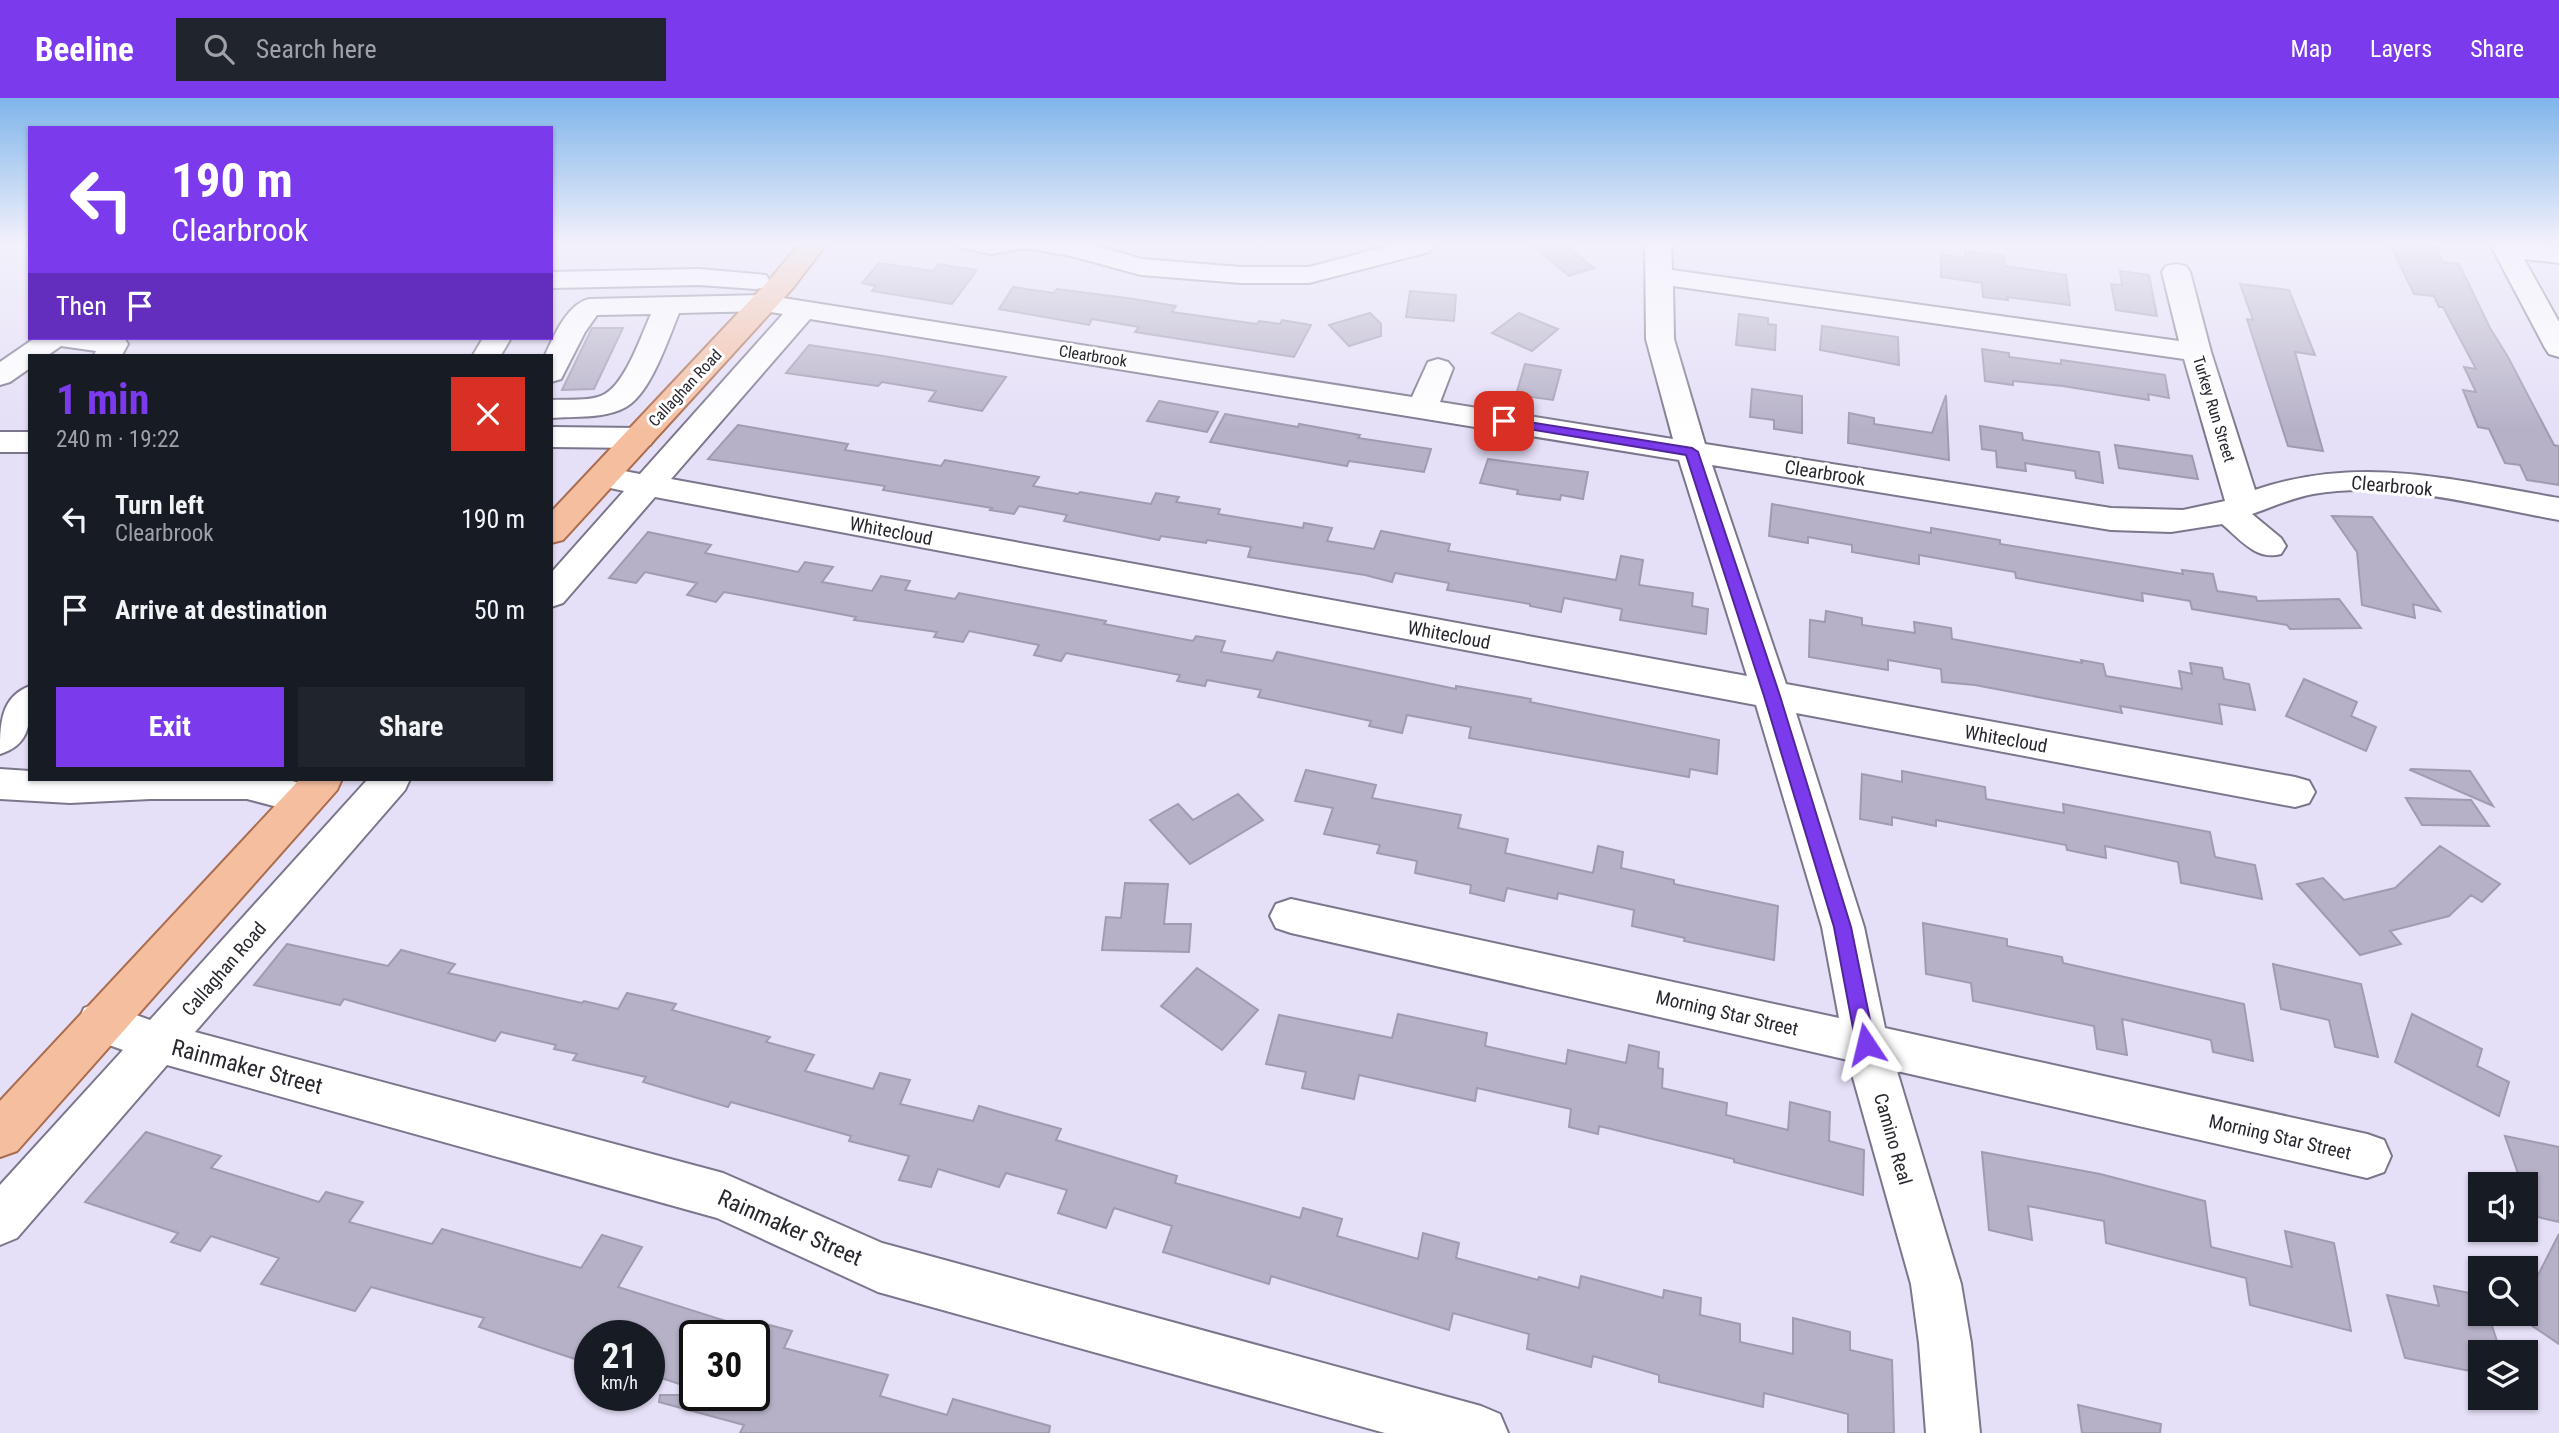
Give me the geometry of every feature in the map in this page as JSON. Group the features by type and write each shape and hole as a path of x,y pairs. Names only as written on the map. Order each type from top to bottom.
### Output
{"main road":[{"name":"Callaghan Road","path":"553,530 763,304"},
{"path":"5,1123 313,789"}],"street":[{"path":"553,369 571,331 589,307 674,304"},
{"name":"Clearbrook","path":"792,304 802,310 2110,519 2171,521 2206,517 2306,485 2369,482 2559,509"},
{"name":"Camino Real","path":"1659,304 1660,339 1692,452 1772,696 1843,927 1866,1044 1936,1284 1945,1343 1953,1433"},
{"path":"1920,304 2196,352"},
{"name":"Turkey Run Street","path":"2184,304 2235,508"},
{"path":"2535,304 2559,348"},
{"path":"553,409 598,406 618,399 631,385 668,305"},
{"name":"Callaghan Road","path":"553,593 802,310"},
{"path":"31,354 50,340"},
{"path":"81,340 114,344 109,354"},
{"path":"0,376 28,356"},
{"path":"1423,408 1438,368"},
{"path":"553,437 639,438"},
{"path":"0,442 28,442"},
{"name":"Whitecloud","path":"603,477 2294,792"},
{"path":"2235,508 2269,546"},
{"path":"0,740 28,703"},
{"path":"0,785 70,788 152,781 313,789"},
{"name":"Callaghan Road","path":"0,1221 389,781"},
{"name":"Morning Star Street","path":"1291,916 2367,1156"},
{"name":"Rainmaker Street","path":"100,1022 159,1043 723,1196 878,1266 1481,1433"}],"building":[{"path":"1002,304 1166,304 1176,306 1172,312 1257,324 1259,321 1280,324 1282,320 1311,325 1294,357 1135,332 1139,327 1092,319 1089,325 999,309"},
{"path":"1408,304 1455,304 1454,321 1406,317"},
{"path":"2115,304 2155,304 2157,316 2116,310"},
{"path":"2247,304 2295,304 2315,355 2295,352 2323,451 2288,446 2247,319 2253,320"},
{"path":"2438,304 2479,304 2554,445 2559,446 2559,485 2527,480 2520,465 2505,463 2489,429 2478,427 2463,390 2476,392 2464,367 2476,369 2443,307"},
{"path":"1370,313 1381,324 1381,336 1349,346 1329,325"},
{"path":"1519,313 1558,329 1532,351 1492,333"},
{"path":"1739,314 1768,318 1768,324 1776,325 1775,350 1736,345"},
{"path":"1822,326 1898,337 1899,365 1820,350"},
{"path":"592,328 623,328 594,389 562,390"},
{"path":"809,345 1006,377 982,411 929,401 936,391 882,382 878,386 786,373"},
{"path":"1982,349 2009,353 2009,357 2061,364 2061,360 2165,375 2169,398 2148,394 2149,400 2063,386 2013,381 2013,385 1985,381"},
{"path":"1525,364 1561,370 1553,400 1516,395"},
{"path":"1752,389 1802,396 1802,433 1774,429 1774,420 1750,417"},
{"path":"1946,395 1949,460 1848,443 1849,413 1874,418 1874,424 1932,433"},
{"path":"1159,401 1218,412 1207,432 1147,421"},
{"path":"1225,414 1298,427 1299,424 1360,435 1358,438 1431,449 1424,472 1349,461 1347,466 1210,442"},
{"path":"738,425 848,444 845,450 941,466 945,460 1039,477 1033,486 1078,494 1080,492 1151,504 1156,493 1179,497 1176,502 1220,509 1218,514 1303,528 1304,523 1332,528 1327,541 1374,549 1381,531 1450,544 1448,551 1616,580 1621,556 1643,560 1639,585 1693,593 1692,606 1708,609 1706,634 1620,620 1622,609 1564,598 1561,612 1447,590 1449,583 1395,573 1392,582 1365,575 1248,557 1251,547 1161,536 1159,540 1064,521 1067,515 1019,506 1014,514 883,490 885,486 708,459"},
{"path":"1980,426 2022,433 2023,440 2099,452 2103,483 2076,478 2075,471 2025,463 2026,471 1997,467 1996,451 1982,449"},
{"path":"2115,445 2192,456 2198,479 2119,468"},
{"path":"1488,459 1588,472 1583,499 1561,495 1560,500 1517,494 1518,490 1480,483"},
{"path":"1772,504 1931,533 1931,528 2000,540 2000,544 2183,574 2182,570 2213,574 2217,591 2256,597 2257,601 2339,599 2361,628 2290,629 2287,625 2192,609 2190,601 2142,593 2143,601 2016,578 2015,572 1919,555 1919,564 1852,552 1852,545 1808,537 1808,543 1769,536"},
{"path":"2332,516 2372,517 2440,611 2413,604 2415,618 2362,605 2357,552"},
{"path":"648,532 711,545 705,553 798,572 805,562 833,567 822,582 872,591 881,576 910,581 905,590 955,599 959,593 1106,621 1104,624 1193,641 1196,636 1225,641 1221,652 1273,661 1277,652 1456,689 1456,686 1531,699 1530,702 1719,740 1717,774 1690,769 1689,777 1469,738 1471,727 1407,715 1402,733 1369,726 1371,721 1258,697 1261,690 1207,680 1205,686 1177,681 1180,675 1066,653 1061,661 1034,655 1039,645 969,631 963,642 934,637 937,632 854,620 856,617 724,592 716,602 687,595 697,583 645,572 636,583 609,578"},
{"path":"1826,611 1862,618 1862,625 1915,633 1914,622 1951,628 1952,639 2082,663 2081,660 2103,664 2106,676 2182,689 2179,671 2192,674 2190,663 2222,668 2224,679 2249,684 2255,710 2219,704 2222,724 2120,706 2122,713 1975,685 1942,682 1941,669 1888,660 1888,670 1809,657 1810,620 1825,622"},
{"path":"2304,679 2357,702 2351,716 2376,727 2366,751 2286,716"},
{"path":"1306,770 1376,785 1372,798 1461,815 1458,828 1508,839 1505,853 1593,873 1598,846 1623,852 1621,868 1674,880 1674,884 1778,906 1774,960 1684,941 1685,938 1632,926 1634,910 1558,893 1557,899 1507,888 1504,901 1470,893 1471,885 1415,873 1417,861 1377,853 1380,845 1324,834 1333,808 1295,801"},
{"path":"2410,770 2470,771 2493,806"},
{"path":"1902,771 1985,787 1986,799 2064,813 2063,804 2210,832 2215,857 2255,865 2262,899 2181,883 2178,862 2105,846 2106,858 2067,850 2066,845 1936,820 1936,826 1892,817 1892,825 1860,819 1862,774 1902,782"},
{"path":"1238,794 1263,820 1190,864 1150,820 1178,804 1193,820"},
{"path":"2406,798 2471,800 2489,826 2422,825"},
{"path":"2440,846 2500,884 2482,902 2471,895 2449,916 2390,931 2401,944 2360,955 2297,884 2323,878 2344,900 2395,888"},
{"path":"1125,883 1168,884 1164,924 1191,924 1189,952 1102,950 1106,917 1121,918"},
{"path":"1923,923 2007,939 2007,946 2062,957 2063,963 2244,1004 2253,1061 2213,1052 2211,1040 2122,1019 2127,1055 2097,1049 2094,1026 1973,1001 1971,983 1926,974"},
{"path":"287,944 388,966 401,950 455,964 448,973 618,1009 627,993 676,1004 672,1010 770,1037 766,1042 814,1055 805,1071 873,1089 880,1073 910,1080 900,1104 973,1121 979,1106 1061,1129 1056,1140 1177,1176 1175,1183 1300,1218 1303,1208 1342,1219 1337,1236 1418,1259 1423,1233 1459,1243 1456,1258 1538,1280 1539,1277 1579,1288 1581,1276 1663,1298 1664,1290 1701,1298 1700,1315 1740,1324 1740,1342 1793,1354 1793,1318 1850,1332 1850,1350 1892,1360 1894,1433 1848,1433 1848,1414 1764,1393 1763,1407 1659,1382 1659,1375 1593,1356 1591,1367 1527,1349 1529,1334 1453,1313 1449,1330 1271,1276 1269,1284 1163,1252 1172,1226 1114,1208 1106,1228 1058,1213 1067,1190 1006,1173 999,1187 938,1169 931,1187 899,1180 909,1156 849,1141 851,1136 731,1102 728,1107 643,1082 646,1077 573,1060 577,1054 554,1049 556,1045 501,1032 495,1041 344,999 340,1005 254,985"},
{"path":"2273,964 2361,984 2378,1057 2335,1047 2329,1020 2281,1009"},
{"path":"1197,968 1258,1010 1222,1050 1161,1006"},
{"path":"1398,1014 1487,1033 1485,1046 1566,1064 1568,1050 1626,1063 1629,1045 1659,1052 1658,1068 1663,1069 1662,1088 1727,1103 1726,1115 1788,1130 1790,1102 1830,1112 1829,1141 1864,1150 1863,1195 1734,1162 1734,1159 1599,1126 1598,1134 1569,1127 1571,1109 1477,1088 1475,1101 1359,1075 1354,1099 1302,1088 1306,1072 1266,1064 1279,1015 1392,1038"},
{"path":"2412,1014 2482,1049 2477,1066 2509,1082 2499,1116 2395,1062"},
{"path":"146,1132 221,1156 211,1168 319,1202 326,1192 363,1202 349,1222 432,1244 442,1229 581,1268 602,1235 642,1247 618,1287 722,1320 679,1320 679,1384 665,1379 665,1320 574,1320 574,1359 479,1327 484,1318 371,1287 355,1311 261,1284 279,1258 211,1236 200,1251 171,1242 178,1233 85,1202"},
{"path":"2505,1136 2559,1147 2559,1222 2538,1217 2538,1172 2517,1172"},
{"path":"1982,1152 2100,1174 2205,1201 2211,1247 2292,1267 2285,1231 2334,1243 2351,1331 2250,1305 2246,1278 2106,1243 2104,1221 2028,1206 2032,1240 1989,1230"},
{"path":"2559,1234 2559,1344 2532,1326 2538,1326 2538,1275"},
{"path":"2434,1286 2468,1293 2468,1326 2492,1326 2497,1340 2468,1340 2468,1371 2405,1358 2387,1295 2439,1306"},
{"path":"770,1325 792,1331 784,1348 888,1375 880,1396 947,1415 953,1399 1050,1426 1049,1433 740,1433 744,1425 692,1411 770,1411"},
{"path":"665,1395 679,1395 679,1407 665,1404"},
{"path":"2078,1405 2161,1424 2160,1433 2082,1433"}],"route":[{"path":"1504,421 1692,452 1772,696 1843,927 1866,1044"}]}
